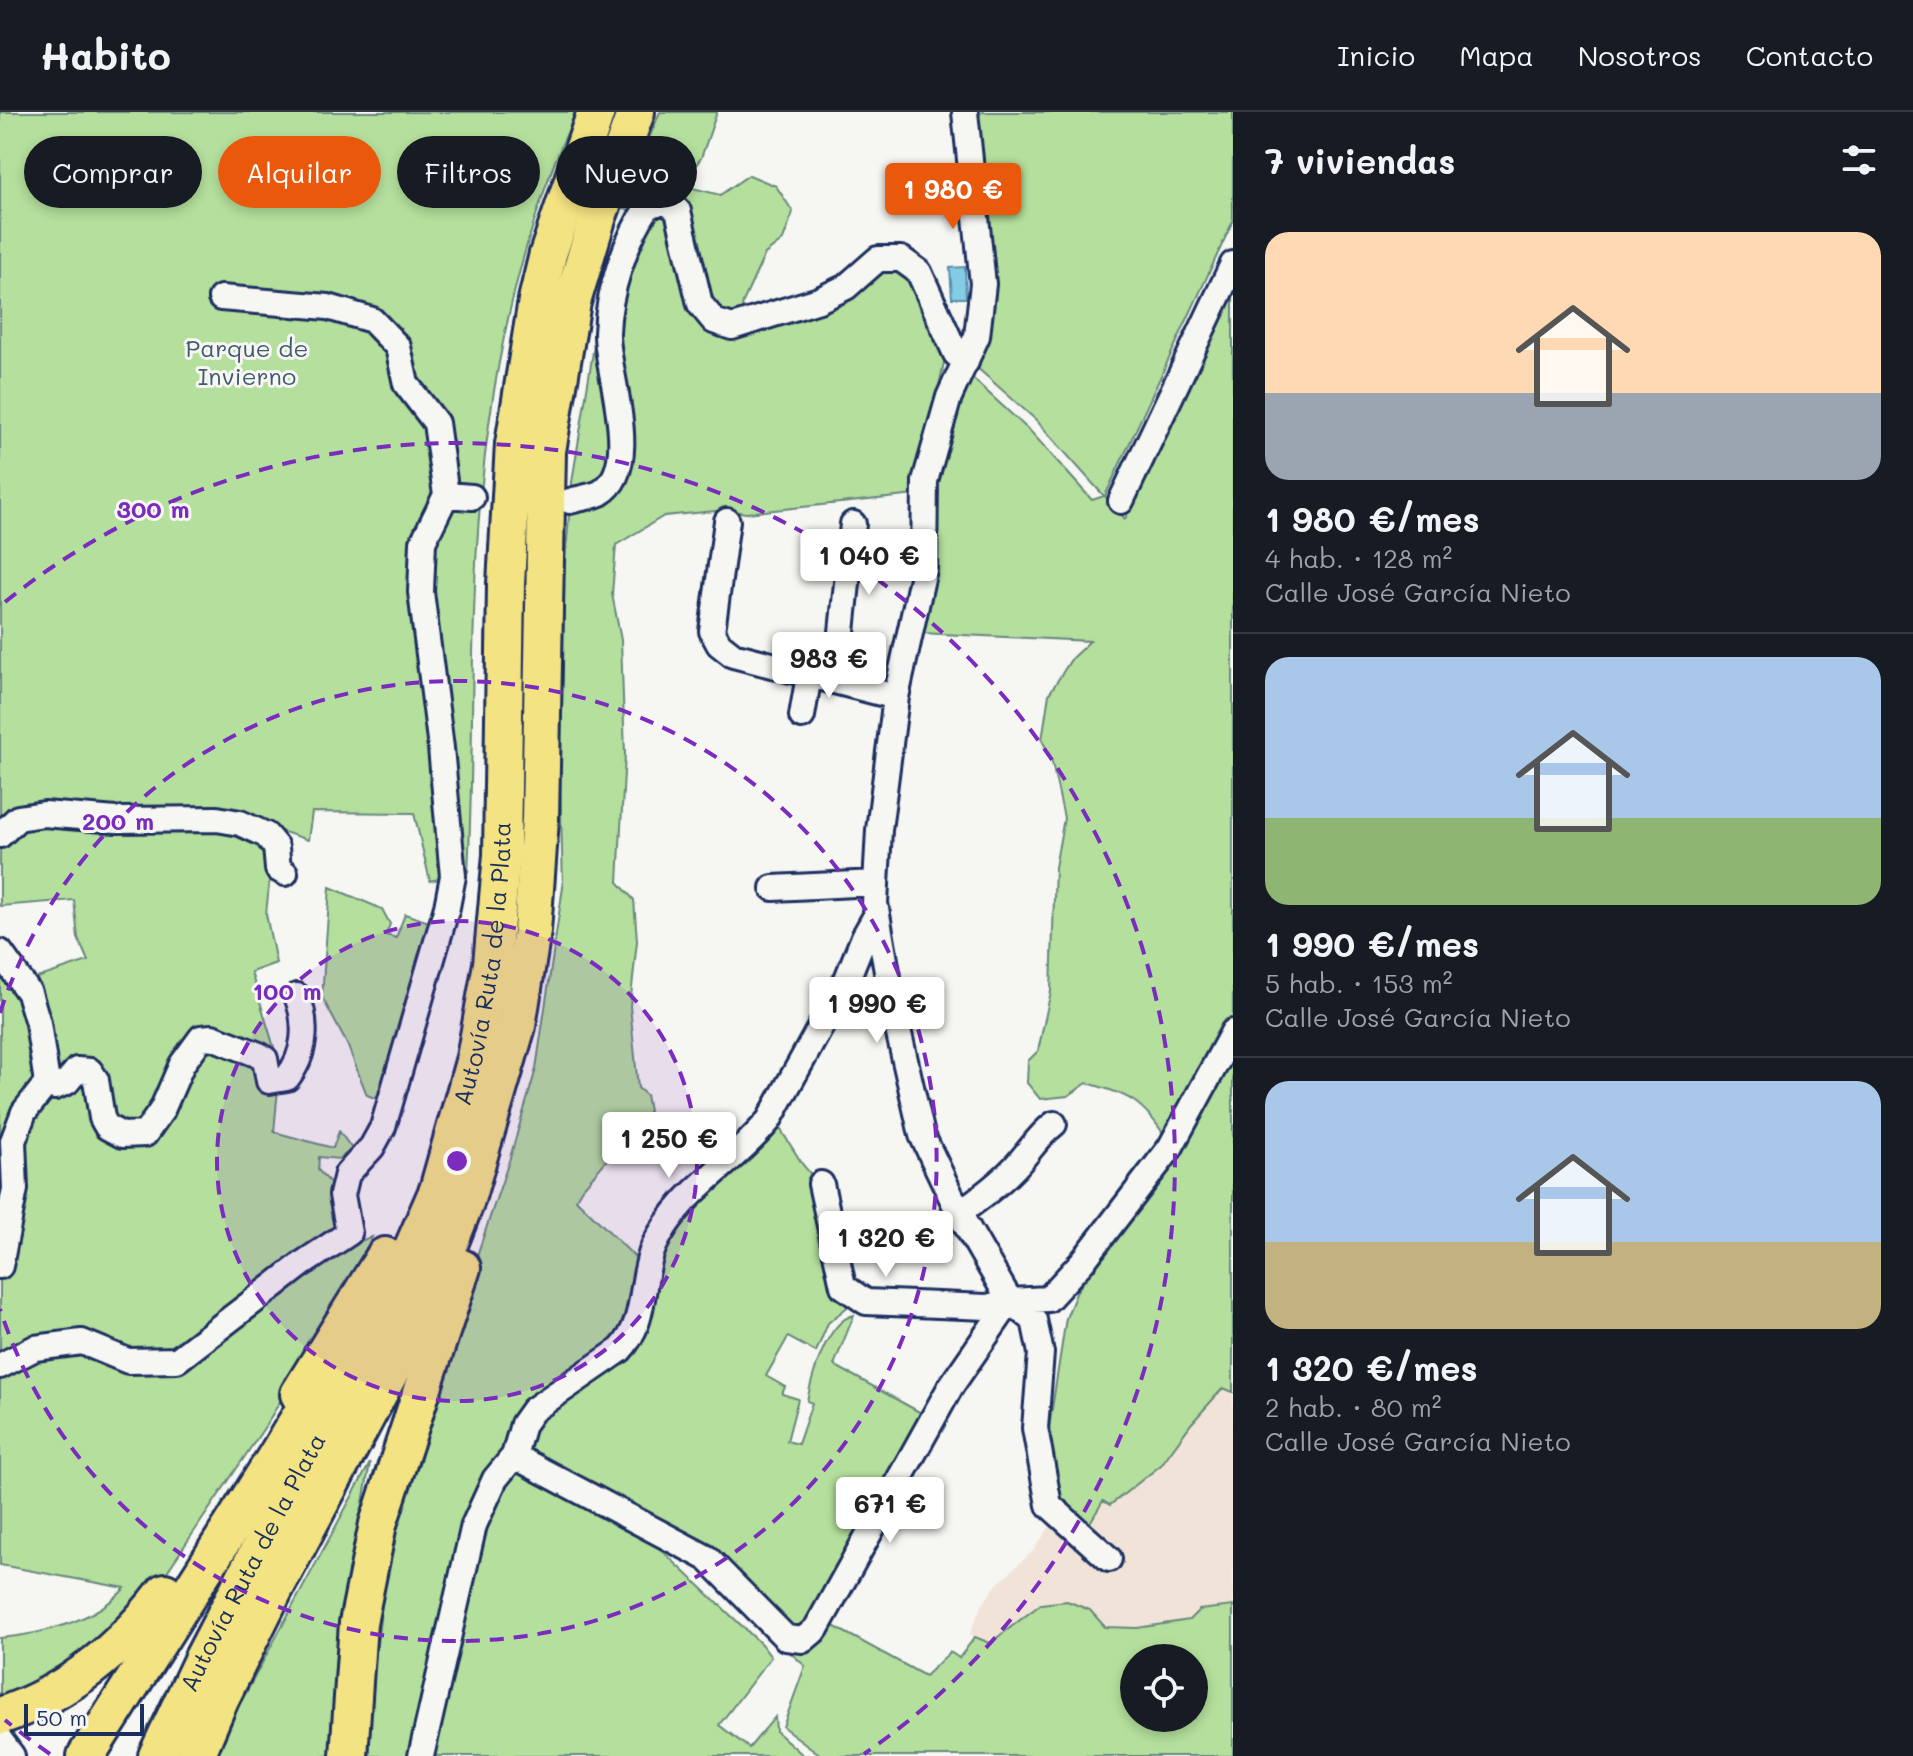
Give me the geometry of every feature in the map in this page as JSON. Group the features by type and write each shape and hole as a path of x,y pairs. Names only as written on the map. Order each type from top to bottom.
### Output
{"highway":[{"name":"Autovía Ruta de la Plata","path":"157,1756 203,1658 356,1369 400,1277 438,1190 475,1058 492,964 502,855 506,584 514,444 535,310 548,254 596,112"},
{"name":"Autovía Ruta de la Plata","path":"196,1756 234,1672 406,1342 438,1272 465,1203 517,1026 532,931 540,819 547,451 572,302 602,204 636,112"},
{"path":"91,1747 307,1407 385,1256 416,1177 452,1058 473,961 504,733"},
{"path":"349,1756 358,1623 378,1524 409,1422 490,1185 506,1117 517,1026"},
{"path":"0,1716 23,1708 76,1680 112,1652 142,1621 176,1579 261,1454 385,1256"}],"street":[{"path":"965,112 983,284 977,336 949,397 925,481 924,569 896,697 879,830 877,914 894,1012 922,1135 959,1213 1010,1301 1034,1320 1041,1353 1035,1428 1049,1505 1109,1559"},
{"path":"570,501 600,492 616,476 620,451 619,409 607,334 616,279 633,229 649,205 666,201 678,211 700,304 714,321 732,327 819,300 846,287 878,259 901,259 919,272 956,354 966,362"},
{"path":"1121,501 1233,264"},
{"path":"0,1366 35,1348 82,1342 128,1361 177,1360 302,1264 349,1233 342,1195 347,1174 372,1147 383,1127 447,907 453,876 441,748 421,592 423,542 446,495 436,423 406,384 398,347 372,320 328,307 221,298"},
{"path":"446,495 472,497"},
{"path":"727,521 712,631 719,644 733,655 896,697"},
{"path":"837,681 853,524"},
{"path":"802,716 809,675"},
{"path":"0,835 18,818 44,814 116,820 217,819 240,823 266,835 276,847 278,869 285,873"},
{"path":"773,888 876,883"},
{"path":"421,1756 474,1525 495,1479 514,1456 523,1424 533,1410 620,1350 631,1338 637,1325 654,1247 689,1194 754,1139 769,1120 847,979 877,914"},
{"path":"0,952 29,993 38,1023 47,1083 24,1112 13,1141 15,1189 0,1266"},
{"path":"47,1083 55,1087 67,1082 77,1070 90,1071 96,1080 102,1118 107,1127 122,1135 145,1134 162,1110 182,1064 201,1038 212,1037 259,1055 265,1059 269,1081 287,1078 299,1064 303,1044 304,1024 297,996"},
{"path":"821,1184 843,1286 866,1302 987,1307 1010,1301 1048,1299 1083,1261 1170,1148 1233,1032"},
{"path":"959,1213 989,1193 1017,1165 1040,1135 1054,1124"},
{"path":"514,1456 707,1558 786,1638 803,1640 816,1629 951,1386 1010,1301"},
{"path":"658,1533 776,1650"},
{"path":"0,1740 12,1756"}],"shaded area":[{"path":"1223,1388 1233,1392 1233,1606 1199,1610 1189,1620 1124,1629 1105,1627 1090,1610 1067,1601 1040,1605 990,1643 978,1640 970,1633 981,1607 996,1585 1033,1551 1063,1507 1103,1501 1191,1424"}],"green space":[{"name":"Parque de Invierno","path":"0,112 577,112 566,136 556,136 556,160 540,202 540,136 397,136 397,208 538,208 507,321 488,433 480,508 468,872 430,881 414,813 312,812 308,840 230,814 0,823"},
{"path":"660,112 717,112 697,163 697,136 650,136"},
{"path":"982,112 1233,112 1233,221 1105,496 1125,519 1233,289 1233,1392 1223,1388 1161,1465 1110,1505 1103,1501 1088,1526 1056,1497 1049,1428 1066,1318 1077,1291 1142,1197 1166,1138 1150,1115 1124,1095 1087,1083 1068,1096 1040,1099 1027,1083 1028,1061 1038,1051 1051,991 1055,867 1064,818 1051,758 1042,740 1049,694 1072,658 1090,641 920,633 940,470 957,406 970,376 1032,433 1092,500 1104,496 1036,420 974,365 975,118"},
{"path":"749,175 776,186 793,212 783,240 765,254 743,302 739,331 883,265 908,274 945,358 915,495 746,513 726,510 664,516 616,545 612,594 621,640 625,754 618,882 634,900 637,941 630,1006 638,1088 646,1095 649,1111 576,1199 648,1270 637,1325 554,1394 495,1479 474,1557 498,1485 513,1465 653,1542 771,1657 719,1725 749,1748 775,1717 776,1731 804,1756 370,1756 370,1701 387,1563 443,1356 509,1161 536,1069 563,887 560,776 564,575 572,482 606,271 631,211 625,208 697,208 697,189 720,195"},
{"path":"44,814 266,835 270,876 266,914 276,963 251,972 280,1067 274,1132 333,1148 339,1131 352,1149 339,1159 319,1157 318,1170 342,1195 347,1245 372,1237 322,1331 266,1425 158,1585 110,1639 0,1705 0,1638 68,1624 99,1609 125,1588 0,1565 0,952 22,983 88,961 78,938 74,900 0,906 0,835"},
{"path":"330,887 382,909 390,924 386,935 396,938 405,914 429,922 382,1101 367,1095 347,1044 322,997"},
{"path":"774,1119 815,1179 851,1304 828,1323 816,1352 788,1337 766,1376 785,1387 782,1394 798,1399 787,1441 798,1444 812,1403 807,1401 822,1351 836,1327 854,1315 834,1365 923,1414 805,1631 798,1634 710,1551 528,1458 526,1431 531,1420 607,1365 663,1239"},
{"path":"370,1463 335,1664 332,1756 216,1756 233,1717"},
{"path":"1067,1601 1090,1610 1105,1627 1137,1628 1189,1620 1199,1610 1233,1606 1233,1756 822,1756 783,1727 805,1666 783,1646 826,1622 925,1676 950,1652 959,1658 975,1637 990,1643 1041,1604"}],"water":[{"path":"965,267 966,298 952,298 950,268"}]}
